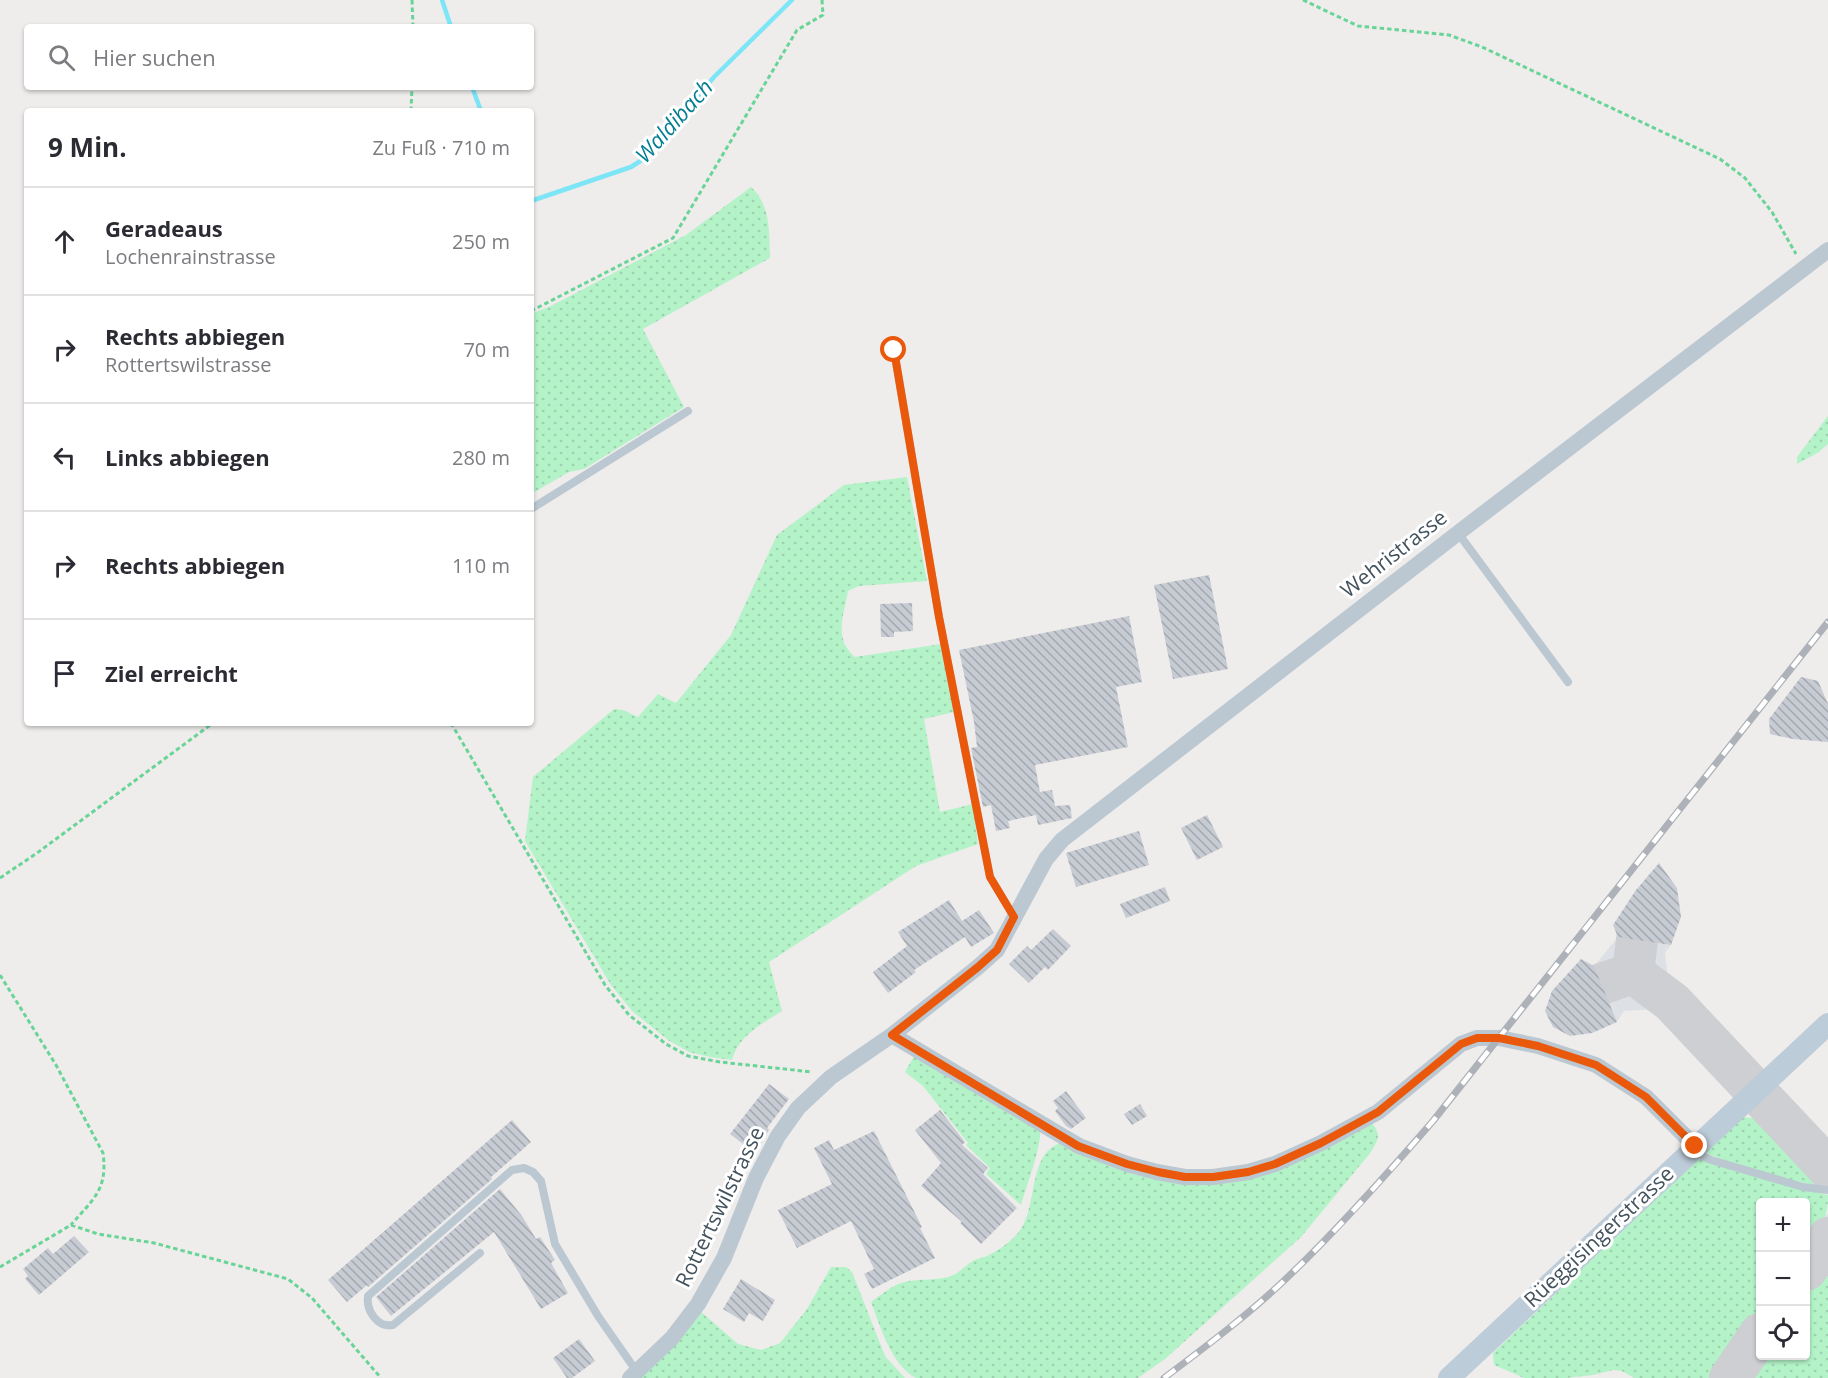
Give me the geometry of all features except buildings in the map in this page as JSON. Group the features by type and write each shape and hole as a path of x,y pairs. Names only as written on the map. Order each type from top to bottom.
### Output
{"main road":[{"name":"Rüeggisingerstrasse","path":"1449,1378 1828,1024"}],"street":[{"name":"Wehristrasse","path":"1014,917 1046,859 1062,840 1828,250"},
{"name":"Rottertswilstrasse","path":"633,1375 672,1338 698,1304 724,1258 756,1178 778,1136 798,1108 831,1077 892,1035 978,967 997,950 1014,917"},
{"path":"892,1035 1078,1146 1127,1164 1185,1177 1213,1177 1248,1172 1275,1164 1321,1143 1378,1112 1461,1044 1477,1038 1499,1038 1528,1044 1596,1065 1646,1097 1695,1146"}],"lane":[{"path":"894,350 939,617 990,877 1014,917"},
{"path":"534,507 688,411"},
{"path":"1458,533 1568,682"},
{"path":"1695,1146 1702,1156 1711,1160 1803,1187 1828,1190"},
{"path":"480,1253 393,1325 380,1324 369,1311 368,1296 512,1170 524,1168 533,1172 541,1181 555,1244 633,1375"}],"path":[{"path":"412,0 413,24"},
{"path":"534,309 673,238 797,30 823,15 822,0"},
{"path":"1303,0 1358,26 1449,35 1482,47 1720,159 1745,178 1772,212 1804,267"},
{"path":"411,108 412,90"},
{"path":"0,878 209,726"},
{"path":"453,726 605,985 629,1015 666,1044 688,1056 831,1077"},
{"path":"0,975 56,1065 103,1153 105,1164 102,1185 97,1195 70,1225 0,1267"},
{"path":"70,1225 98,1234 154,1243 288,1279 312,1298 381,1378"}],"shaded area":[{"path":"1618,937 1671,945 1665,953 1668,979 1677,996 1769,1089 1772,1098 1828,1156 1828,1187 1821,1175 1760,1110 1740,1093 1739,1089 1668,1013 1660,1009 1624,1011 1617,1022 1594,966"},
{"path":"1828,1213 1828,1378 1715,1378 1756,1319 1756,1360 1810,1360 1810,1242"}],"green space":[{"path":"751,187 758,194 766,211 770,258 643,329 684,407 584,469 569,472 534,492 534,313 686,235"},
{"path":"1828,416 1828,444 1819,452 1797,464 1797,457"},
{"path":"907,477 927,581 859,586 848,591 842,635 848,650 855,657 941,644 954,712 924,719 940,812 973,804 978,844 916,866 769,962 782,1011 745,1037 735,1051 732,1060 689,1052 668,1040 632,1011 611,985 525,841 533,777 614,709 623,710 638,717 658,694 676,703 731,635 777,535 844,485"},
{"path":"914,1056 1040,1130 1036,1156 1021,1205 986,1174 990,1168 966,1145 968,1143 923,1086 905,1072"},
{"path":"1760,1110 1827,1184 1818,1185 1787,1179 1708,1154 1706,1151 1743,1117 1751,1118"},
{"path":"1372,1123 1377,1131 1376,1144 1301,1237 1165,1359 1138,1378 916,1378 900,1364 883,1333 871,1302 887,1290 910,1281 952,1276 973,1261 1000,1249 1017,1234 1028,1212 1037,1170 1042,1158 1050,1149 1061,1143 1211,1182"},
{"path":"1698,1159 1828,1195 1825,1218 1810,1242 1810,1198 1756,1198 1756,1319 1715,1378 1634,1378 1622,1371 1613,1370 1566,1378 1524,1378 1494,1365 1493,1353"},
{"path":"1828,1257 1828,1378 1743,1378 1756,1359 1810,1360 1810,1283"},
{"path":"831,1267 846,1267 852,1272 885,1356 905,1378 637,1378 700,1311 738,1344 761,1350 780,1343 807,1309"}],"waterway":[{"name":"Waldibach","path":"442,0 450,24"},
{"name":"Waldibach","path":"534,200 631,167 648,156 714,77 792,0"},
{"name":"Waldibach","path":"473,90 480,108"}],"taxiway":[{"path":"1633,973 1637,940"},
{"path":"1601,984 1633,973 1672,1002 1828,1168"},
{"path":"1810,1264 1828,1238"},
{"path":"1730,1378 1756,1340"}],"railway":[{"path":"1164,1378 1262,1301 1329,1236 1399,1160 1433,1121 1828,622"}],"route":[{"path":"894,350 939,617 990,877 1014,917 997,950 892,1035 1078,1146 1127,1164 1185,1177 1213,1177 1248,1172 1275,1164 1321,1143 1378,1112 1461,1044 1477,1038 1499,1038 1538,1046 1596,1065 1646,1097 1695,1146"}]}
